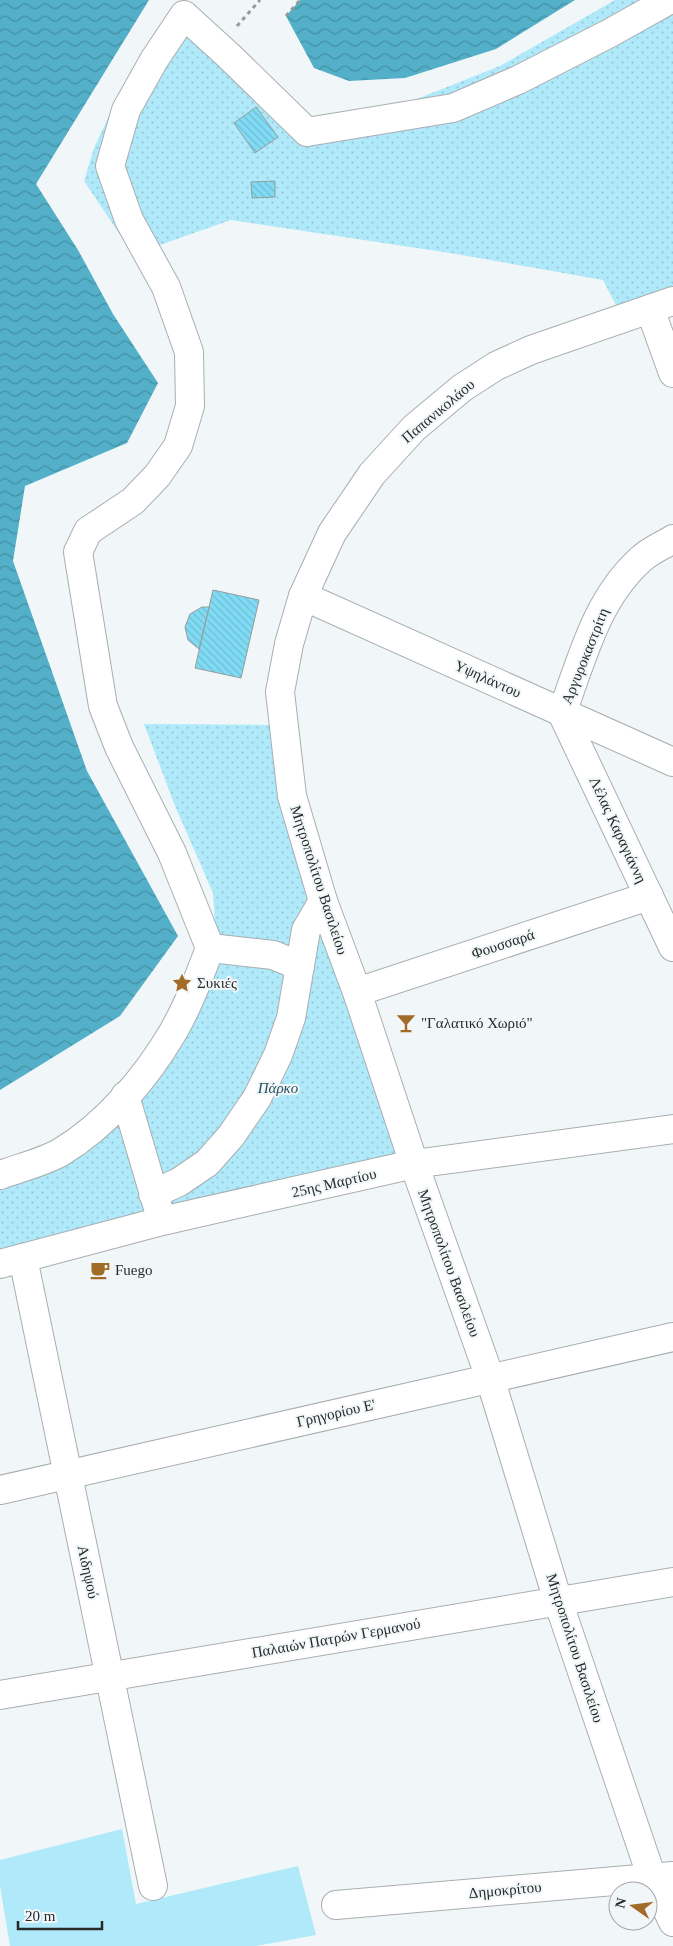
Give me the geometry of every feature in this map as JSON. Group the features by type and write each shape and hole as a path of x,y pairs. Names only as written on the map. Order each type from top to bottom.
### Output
{"street":[{"path":"0,1176 59,1153 100,1124 125,1096 173,1032 194,989 210,948 172,853 119,747 103,706 78,552 88,531 133,501 157,476 178,446 190,406 189,352 166,286 128,220 110,166 126,110 154,60 184,15 307,132 453,108 518,80 610,33 669,0"},
{"path":"662,305 673,373"},
{"name":"Παπανικολάου","path":"303,596 332,533 372,474 414,428 462,388 496,366 531,350 662,305"},
{"name":"Αργυροκαστρίτη","path":"562,713 597,617 618,583 642,558 673,539"},
{"name":"Υψηλάντου","path":"303,596 673,762"},
{"name":"Μητροπολίτου Βασιλείου","path":"303,596 289,644 280,692 292,796 323,900 357,992 414,1164 490,1378 558,1601 663,1877 673,1922"},
{"name":"Λέλας Καραγιάννη","path":"562,713 673,947"},
{"name":"Φουσσαρά","path":"357,992 649,896"},
{"path":"152,1194 179,1182 207,1163 232,1136 257,1098 278,1055 291,1018 306,930 323,900"},
{"path":"210,948 273,955 300,966"},
{"path":"125,1096 152,1194 162,1222"},
{"name":"25ης Μαρτίου","path":"12,1261 162,1222 414,1164 673,1129"},
{"name":"Αιδηψού","path":"12,1261 68,1474 153,1886"},
{"name":"Γρηγορίου Ε'","path":"0,1490 673,1337"},
{"name":"Παλαιών Πατρών Γερμανού","path":"0,1695 673,1582"},
{"name":"Δημοκρίτου","path":"336,1905 663,1877"}],"path":[{"path":"218,46 260,0"},
{"path":"286,16 300,0"}],"green space":[{"path":"615,0 673,0 673,293 619,311 603,280 450,253 231,220 157,246 135,257 84,181 94,148 114,105 185,1 290,101 316,122 389,110 500,66"},
{"name":"Πάρκο","path":"144,724 284,725 414,1164 0,1264 0,1183 86,1154 187,1035 218,964 213,893 175,806"},
{"path":"122,1829 136,1904 298,1866 316,1935 256,1946 10,1946 0,1886 0,1860"}],"water":[{"path":"0,0 149,0 36,184 78,250 113,314 158,383 127,443 25,486 13,561 87,771 178,936 120,1016 0,1090"},
{"path":"300,0 575,0 496,49 405,78 349,81 314,68 286,16"}],"building":[{"path":"256,107 278,137 255,153 234,123"},
{"path":"275,181 275,197 252,198 251,182"},
{"path":"213,590 259,600 241,678 195,668"},
{"path":"202,607 209,607 199,649 188,640 185,627 190,614"}],"place":[{"name":"Συκιές","path":"182,983"},
{"name":"\"Γαλατικό Χωριό\"","path":"406,1023"},
{"name":"Fuego","path":"100,1270"}]}
